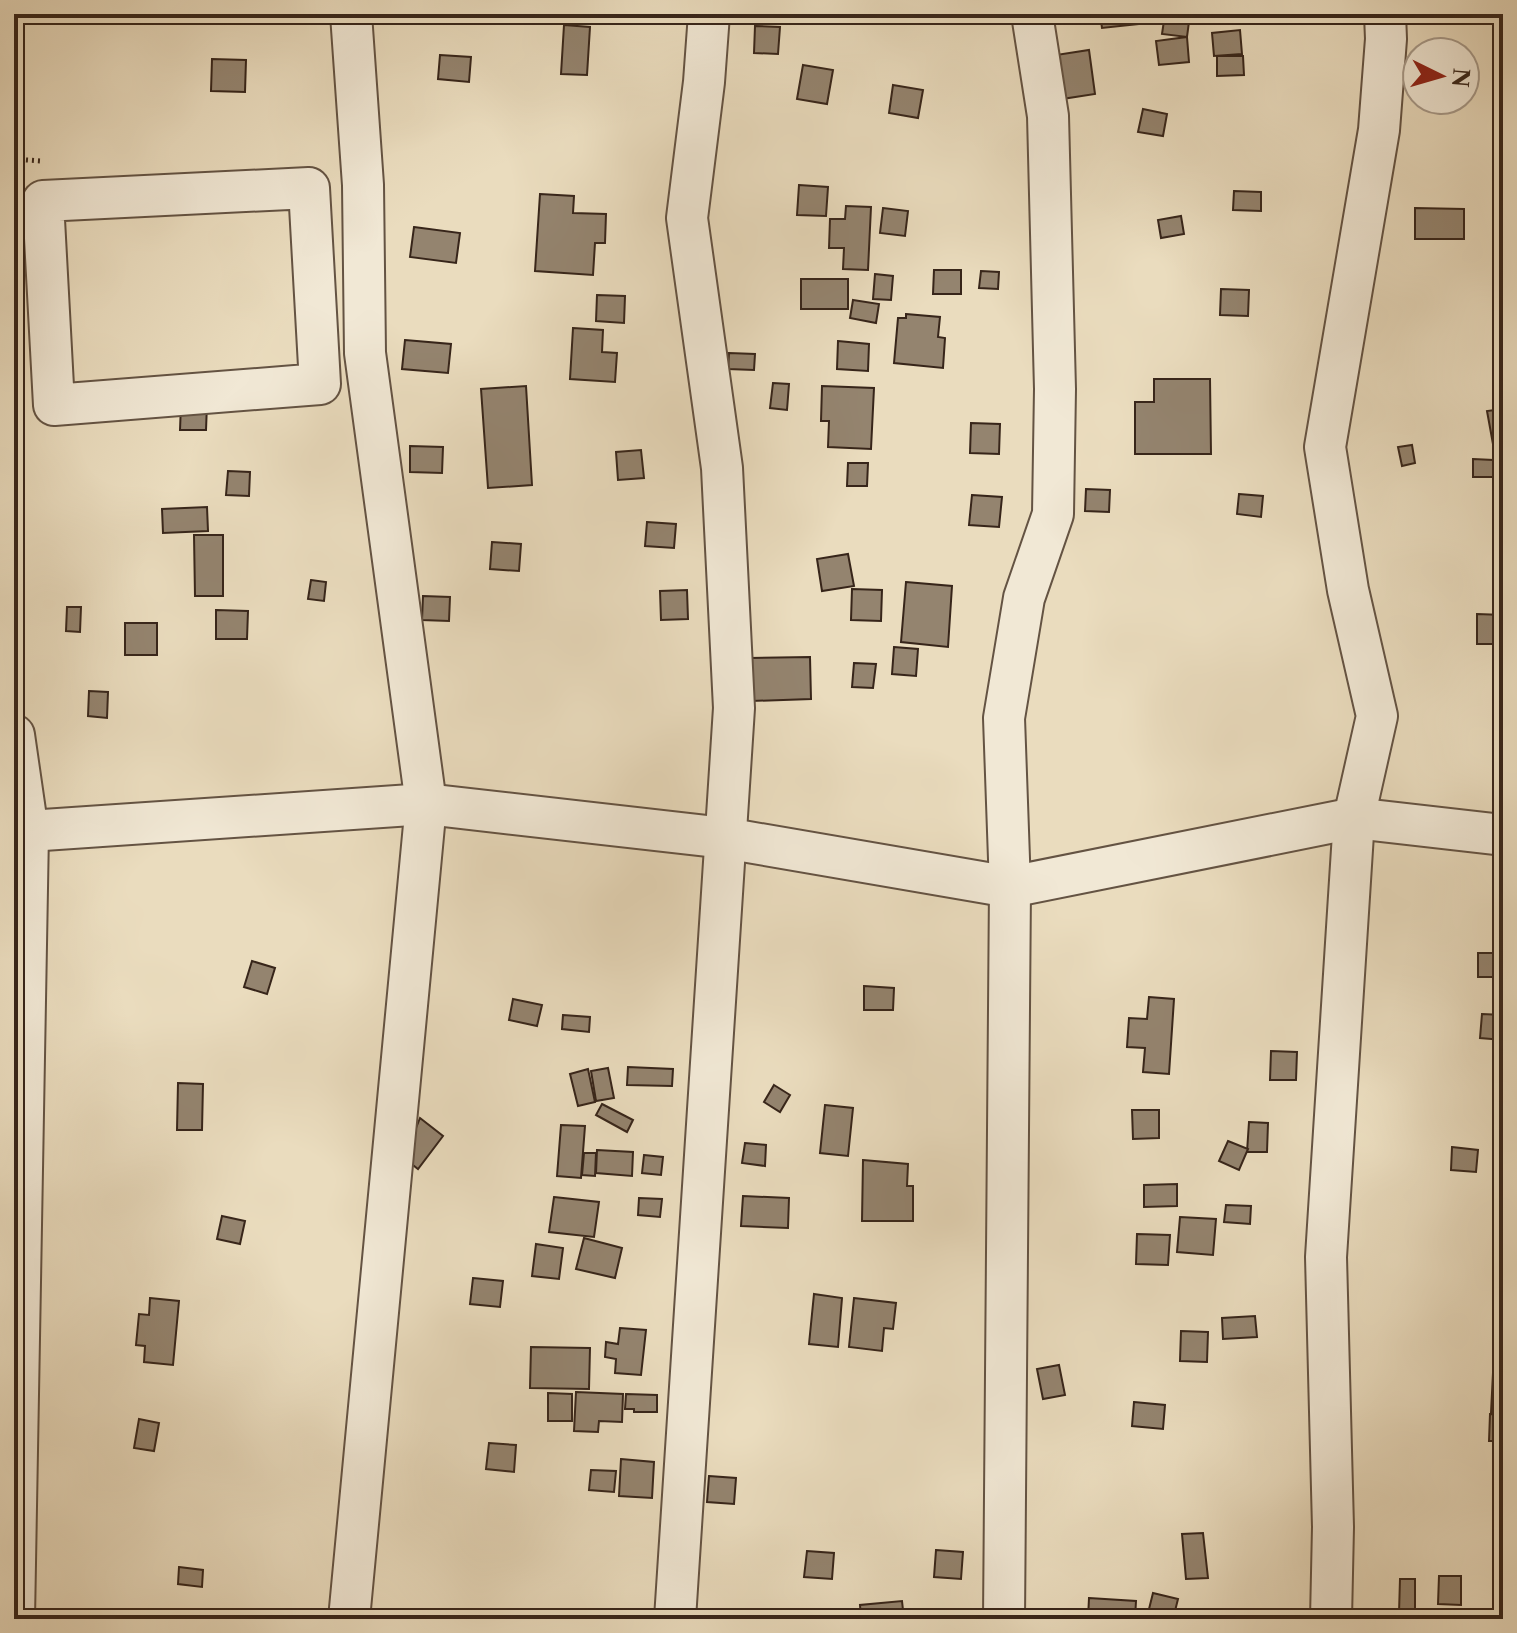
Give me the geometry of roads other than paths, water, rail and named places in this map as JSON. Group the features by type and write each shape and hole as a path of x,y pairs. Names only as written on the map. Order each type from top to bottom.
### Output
{"street":[{"path":"349,1619 426,804 365,353 363,185 351,14"},
{"path":"675,1619 734,708 722,468 687,218 709,14"},
{"path":"1004,1619 1010,887 1004,718 1024,598 1053,514 1055,374 1048,116 1032,14"},
{"path":"1331,1619 1333,1527 1326,1257 1354,818 1377,716 1348,590 1325,447 1379,130 1385,14"},
{"path":"309,188 320,384 54,405 43,201 309,188"},
{"path":"14,735 21,832 14,1619"},
{"path":"21,832 426,804 725,838 1010,887 1354,818 1503,835"}]}
